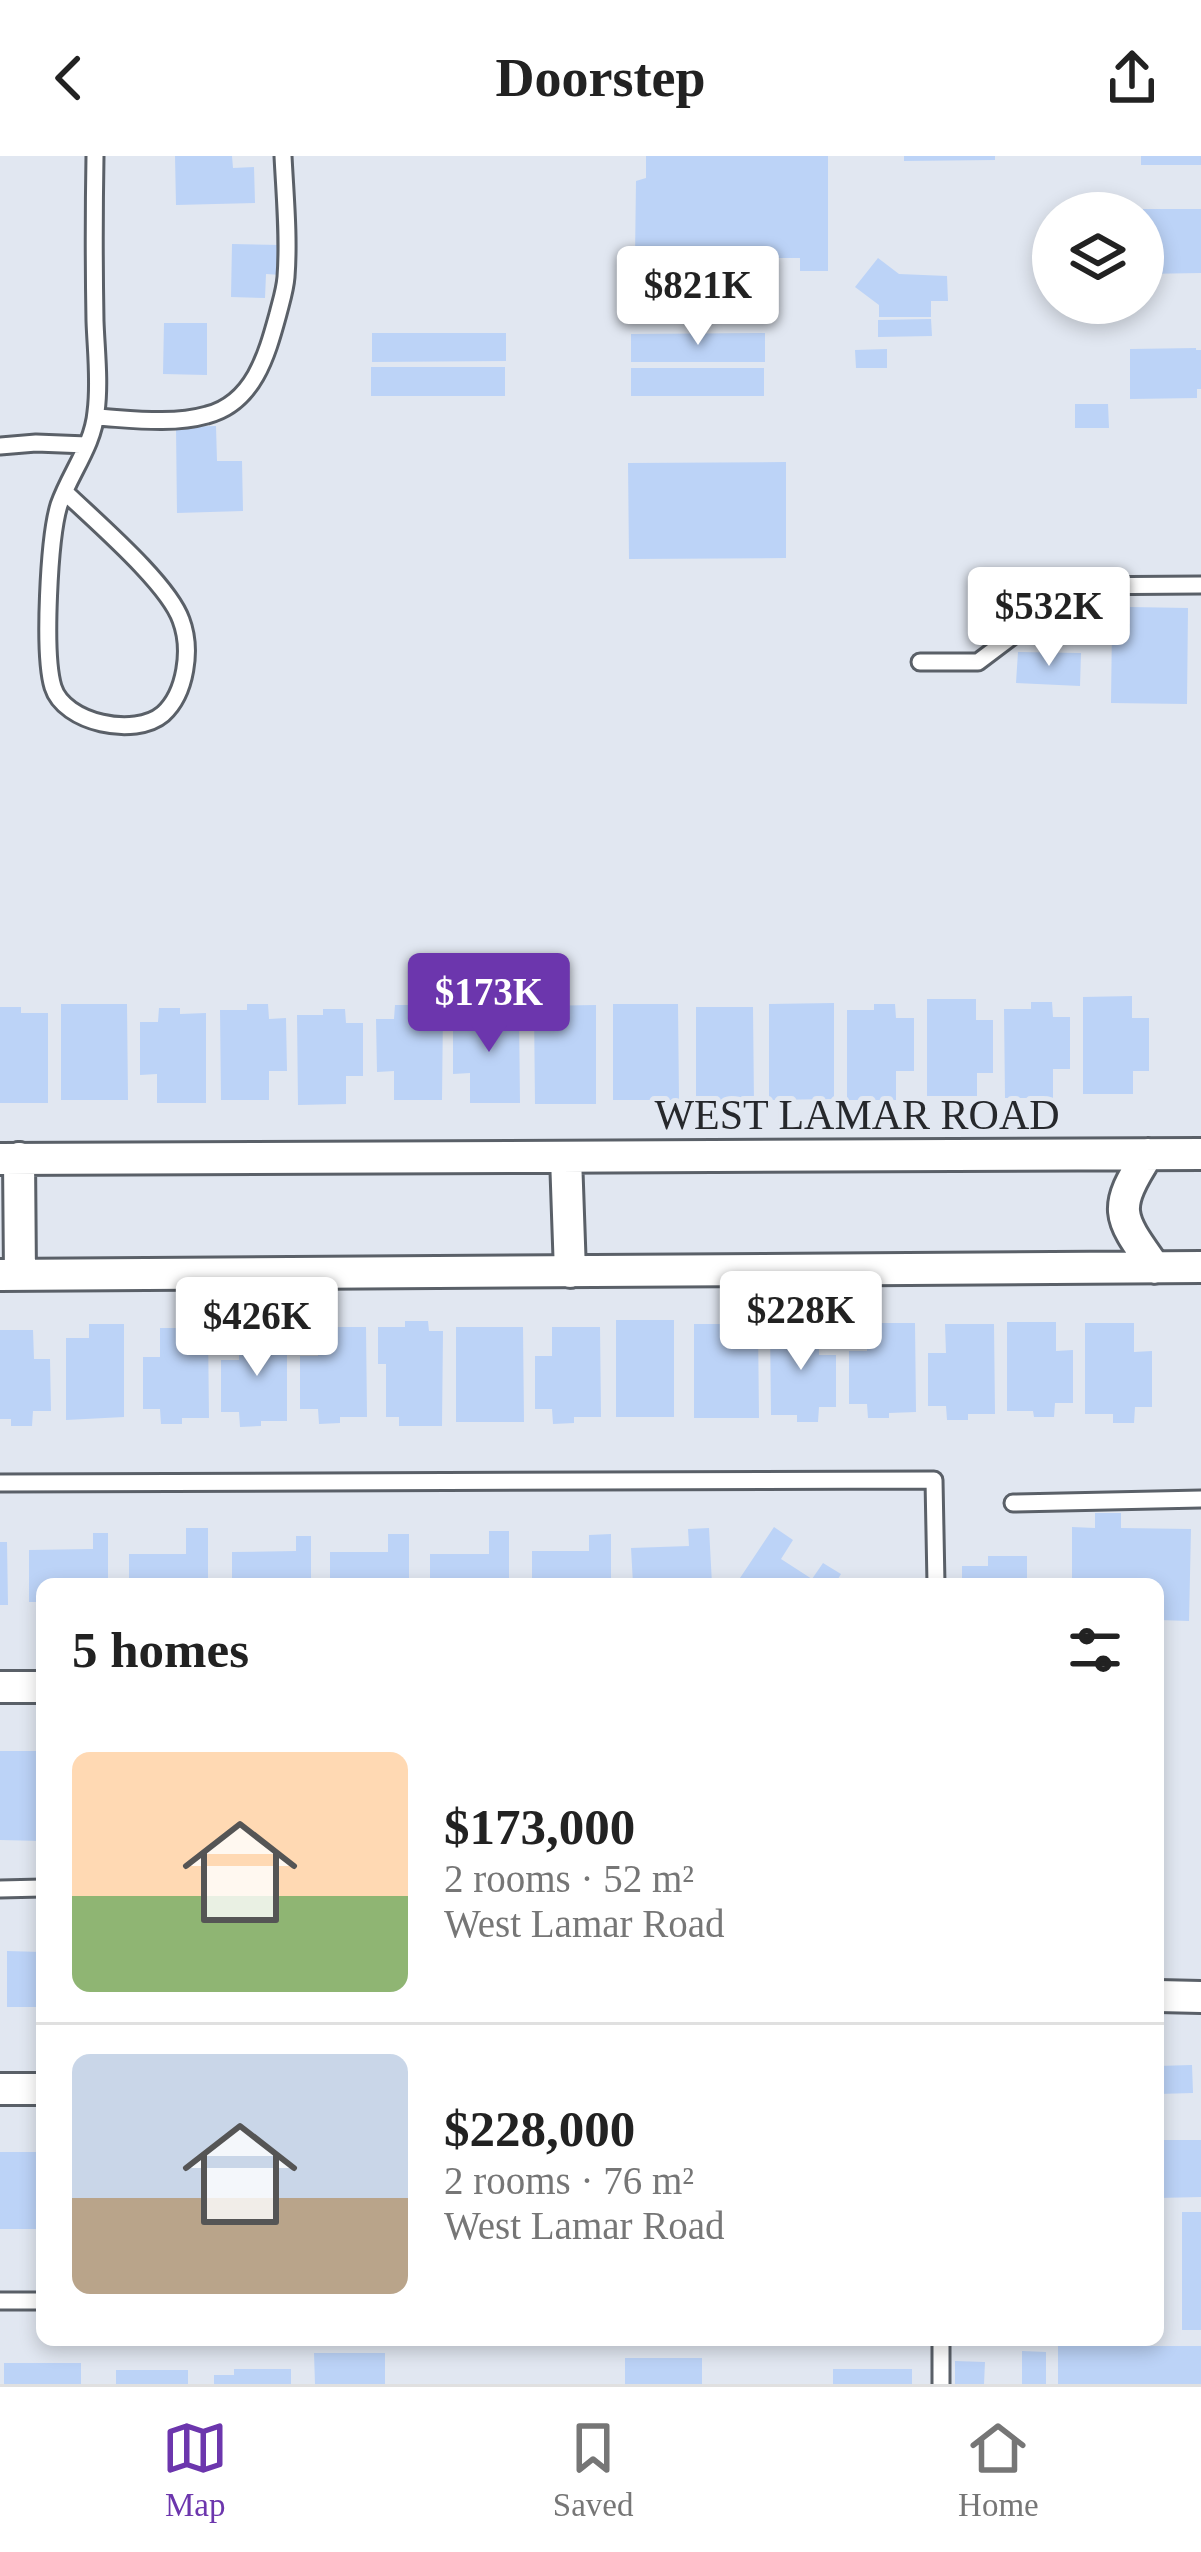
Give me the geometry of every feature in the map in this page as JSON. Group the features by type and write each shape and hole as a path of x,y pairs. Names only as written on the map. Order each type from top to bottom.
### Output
{"street":[{"path":"1148,1154 1127,1186 1123,1209 1130,1232 1155,1268"},
{"name":"WEST LAMAR ROAD","path":"1201,1154 10,1158 10,1275 1201,1267"},
{"path":"566,1156 570,1272"},
{"path":"0,1687 36,1687"},
{"path":"1164,1996 1201,1996"},
{"path":"0,2089 36,2089"}],"lane":[{"path":"65,492 141,566 182,620 187,657 178,694 161,716 114,724 84,719 62,706 53,687 49,659 51,551 58,507 96,418 95,156"},
{"path":"96,418 169,420 210,415 236,401 255,380 286,284 283,156"},
{"path":"0,446 87,445"},
{"path":"920,662 978,662 1034,619 1061,586 1201,585"},
{"path":"0,1483 934,1480 936,1578"},
{"path":"1013,1503 1201,1499"},
{"path":"0,1888 36,1888"},
{"path":"0,2302 36,2301"},
{"path":"941,2346 941,2384"}],"building":[{"path":"175,156 232,156 233,168 254,167 255,203 176,205"},
{"path":"646,156 828,156 828,271 800,271 800,258 635,258 636,181 646,178"},
{"path":"904,156 995,156 995,160 904,161"},
{"path":"1141,156 1201,156 1201,165 1141,165"},
{"path":"1164,209 1201,209 1201,273 1164,274"},
{"path":"232,244 281,245 281,275 266,274 265,298 231,297"},
{"path":"878,258 899,274 947,276 948,301 931,301 931,317 879,317 879,305 855,287"},
{"path":"931,319 932,336 878,337 878,320"},
{"path":"164,323 207,323 207,375 163,374"},
{"path":"372,333 506,333 506,361 372,362"},
{"path":"765,333 765,362 631,362 631,334"},
{"path":"887,349 887,368 856,368 855,350"},
{"path":"1130,349 1201,350 1197,398 1130,399"},
{"path":"371,367 505,367 505,396 371,396"},
{"path":"631,368 764,368 764,396 631,396"},
{"path":"1075,404 1108,404 1109,428 1075,428"},
{"path":"216,426 217,461 242,461 243,511 177,513 176,427"},
{"path":"786,462 786,558 629,559 628,463"},
{"path":"1130,607 1188,608 1187,704 1111,703 1112,624 1130,624"},
{"path":"1018,652 1081,653 1080,686 1016,683"},
{"path":"1132,996 1132,1018 1149,1018 1149,1071 1133,1071 1133,1094 1083,1094 1083,997"},
{"path":"927,999 976,999 976,1020 993,1020 993,1073 977,1073 977,1096 927,1096"},
{"path":"1031,1002 1052,1002 1053,1017 1070,1017 1070,1069 1053,1069 1053,1098 1005,1098 1004,1009 1031,1009"},
{"path":"834,1003 834,1099 769,1100 769,1004"},
{"path":"61,1004 127,1004 128,1100 61,1100"},
{"path":"247,1004 268,1004 269,1019 286,1018 287,1071 269,1071 269,1100 221,1100 220,1010 247,1010"},
{"path":"613,1004 678,1004 679,1100 613,1100"},
{"path":"874,1004 895,1004 896,1018 914,1018 914,1071 896,1071 896,1100 847,1100 847,1010 874,1010"},
{"path":"395,1005 443,1011 442,1100 394,1100 394,1071 377,1072 376,1019 394,1019"},
{"path":"596,1005 596,1104 535,1104 534,1006"},
{"path":"0,1007 48,1013 48,1103 0,1103"},
{"path":"472,1007 519,1013 520,1103 470,1103 470,1073 453,1074 453,1021 471,1021"},
{"path":"696,1007 753,1007 754,1104 696,1104"},
{"path":"159,1008 180,1008 180,1014 206,1013 206,1103 157,1103 157,1074 140,1075 140,1022 158,1022"},
{"path":"323,1009 345,1009 346,1023 363,1023 363,1076 346,1076 346,1104 298,1105 297,1015 323,1015"},
{"path":"616,1320 674,1320 674,1417 616,1417"},
{"path":"405,1321 428,1321 429,1331 443,1331 442,1426 399,1426 399,1417 386,1417 386,1364 378,1364 378,1327 405,1327"},
{"path":"1007,1322 1056,1322 1056,1351 1073,1350 1073,1403 1055,1403 1054,1417 1007,1411"},
{"path":"866,1323 915,1323 916,1412 868,1418 867,1404 849,1404 849,1351 867,1351"},
{"path":"1085,1323 1134,1323 1134,1352 1152,1351 1152,1407 1135,1407 1134,1423 1113,1423 1113,1414 1085,1414"},
{"path":"89,1324 124,1324 124,1417 66,1420 66,1338 89,1338"},
{"path":"694,1324 758,1324 759,1418 694,1418"},
{"path":"945,1324 994,1324 995,1414 947,1420 946,1406 928,1406 928,1353 946,1353"},
{"path":"770,1326 819,1326 819,1355 836,1355 836,1407 819,1407 818,1422 797,1422 797,1415 771,1415"},
{"path":"317,1327 366,1327 367,1417 340,1417 340,1423 319,1424 318,1409 300,1409 300,1356 318,1356"},
{"path":"456,1327 523,1327 524,1422 456,1422"},
{"path":"552,1327 600,1327 601,1417 574,1417 574,1423 553,1424 552,1409 535,1409 535,1356 552,1356"},
{"path":"160,1328 208,1328 209,1418 161,1424 160,1409 143,1409 143,1357 160,1357"},
{"path":"0,1330 33,1330 34,1359 50,1359 51,1411 33,1411 32,1426 11,1426 11,1419 0,1419"},
{"path":"239,1331 287,1331 287,1421 240,1427 239,1412 221,1412 221,1360 239,1360"},
{"path":"1095,1513 1121,1513 1121,1528 1191,1529 1189,1621 1164,1620 1164,1578 1072,1578 1072,1527 1095,1528"},
{"path":"774,1527 793,1540 781,1559 810,1578 740,1578"},
{"path":"186,1528 208,1528 208,1578 129,1578 129,1554 186,1554"},
{"path":"709,1528 712,1578 633,1578 631,1548 689,1546 688,1529"},
{"path":"489,1531 509,1531 509,1578 430,1578 430,1554 489,1554"},
{"path":"93,1533 108,1533 108,1578 36,1578 36,1602 29,1602 29,1550 93,1549"},
{"path":"388,1534 409,1534 409,1578 330,1578 330,1552 388,1552"},
{"path":"611,1534 611,1578 532,1578 532,1551 589,1551 589,1535"},
{"path":"296,1536 311,1536 311,1578 232,1578 232,1552 296,1551"},
{"path":"0,1542 7,1542 8,1605 0,1605"},
{"path":"988,1556 1027,1556 1027,1578 962,1578 962,1566 988,1566"},
{"path":"823,1563 841,1574 839,1578 813,1578"},
{"path":"0,1751 36,1751 36,1841 0,1840"},
{"path":"7,1951 36,1952 36,2007 7,2007"},
{"path":"1192,2065 1193,2093 1164,2094 1164,2066"},
{"path":"1164,2140 1201,2140 1201,2197 1164,2198"},
{"path":"0,2152 36,2152 36,2229 0,2229"},
{"path":"1182,2212 1201,2212 1201,2330 1182,2330"},
{"path":"1058,2346 1201,2346 1201,2384 1058,2384"},
{"path":"1022,2351 1046,2352 1046,2384 1022,2384"},
{"path":"314,2353 385,2353 385,2384 315,2384"},
{"path":"625,2358 702,2358 702,2384 625,2384"},
{"path":"955,2361 985,2362 984,2384 955,2384"},
{"path":"4,2363 81,2363 81,2384 4,2384"},
{"path":"234,2369 291,2369 291,2384 214,2384 214,2375 234,2375"},
{"path":"833,2369 912,2369 912,2384 833,2384"},
{"path":"116,2370 188,2370 188,2384 116,2384"}]}
